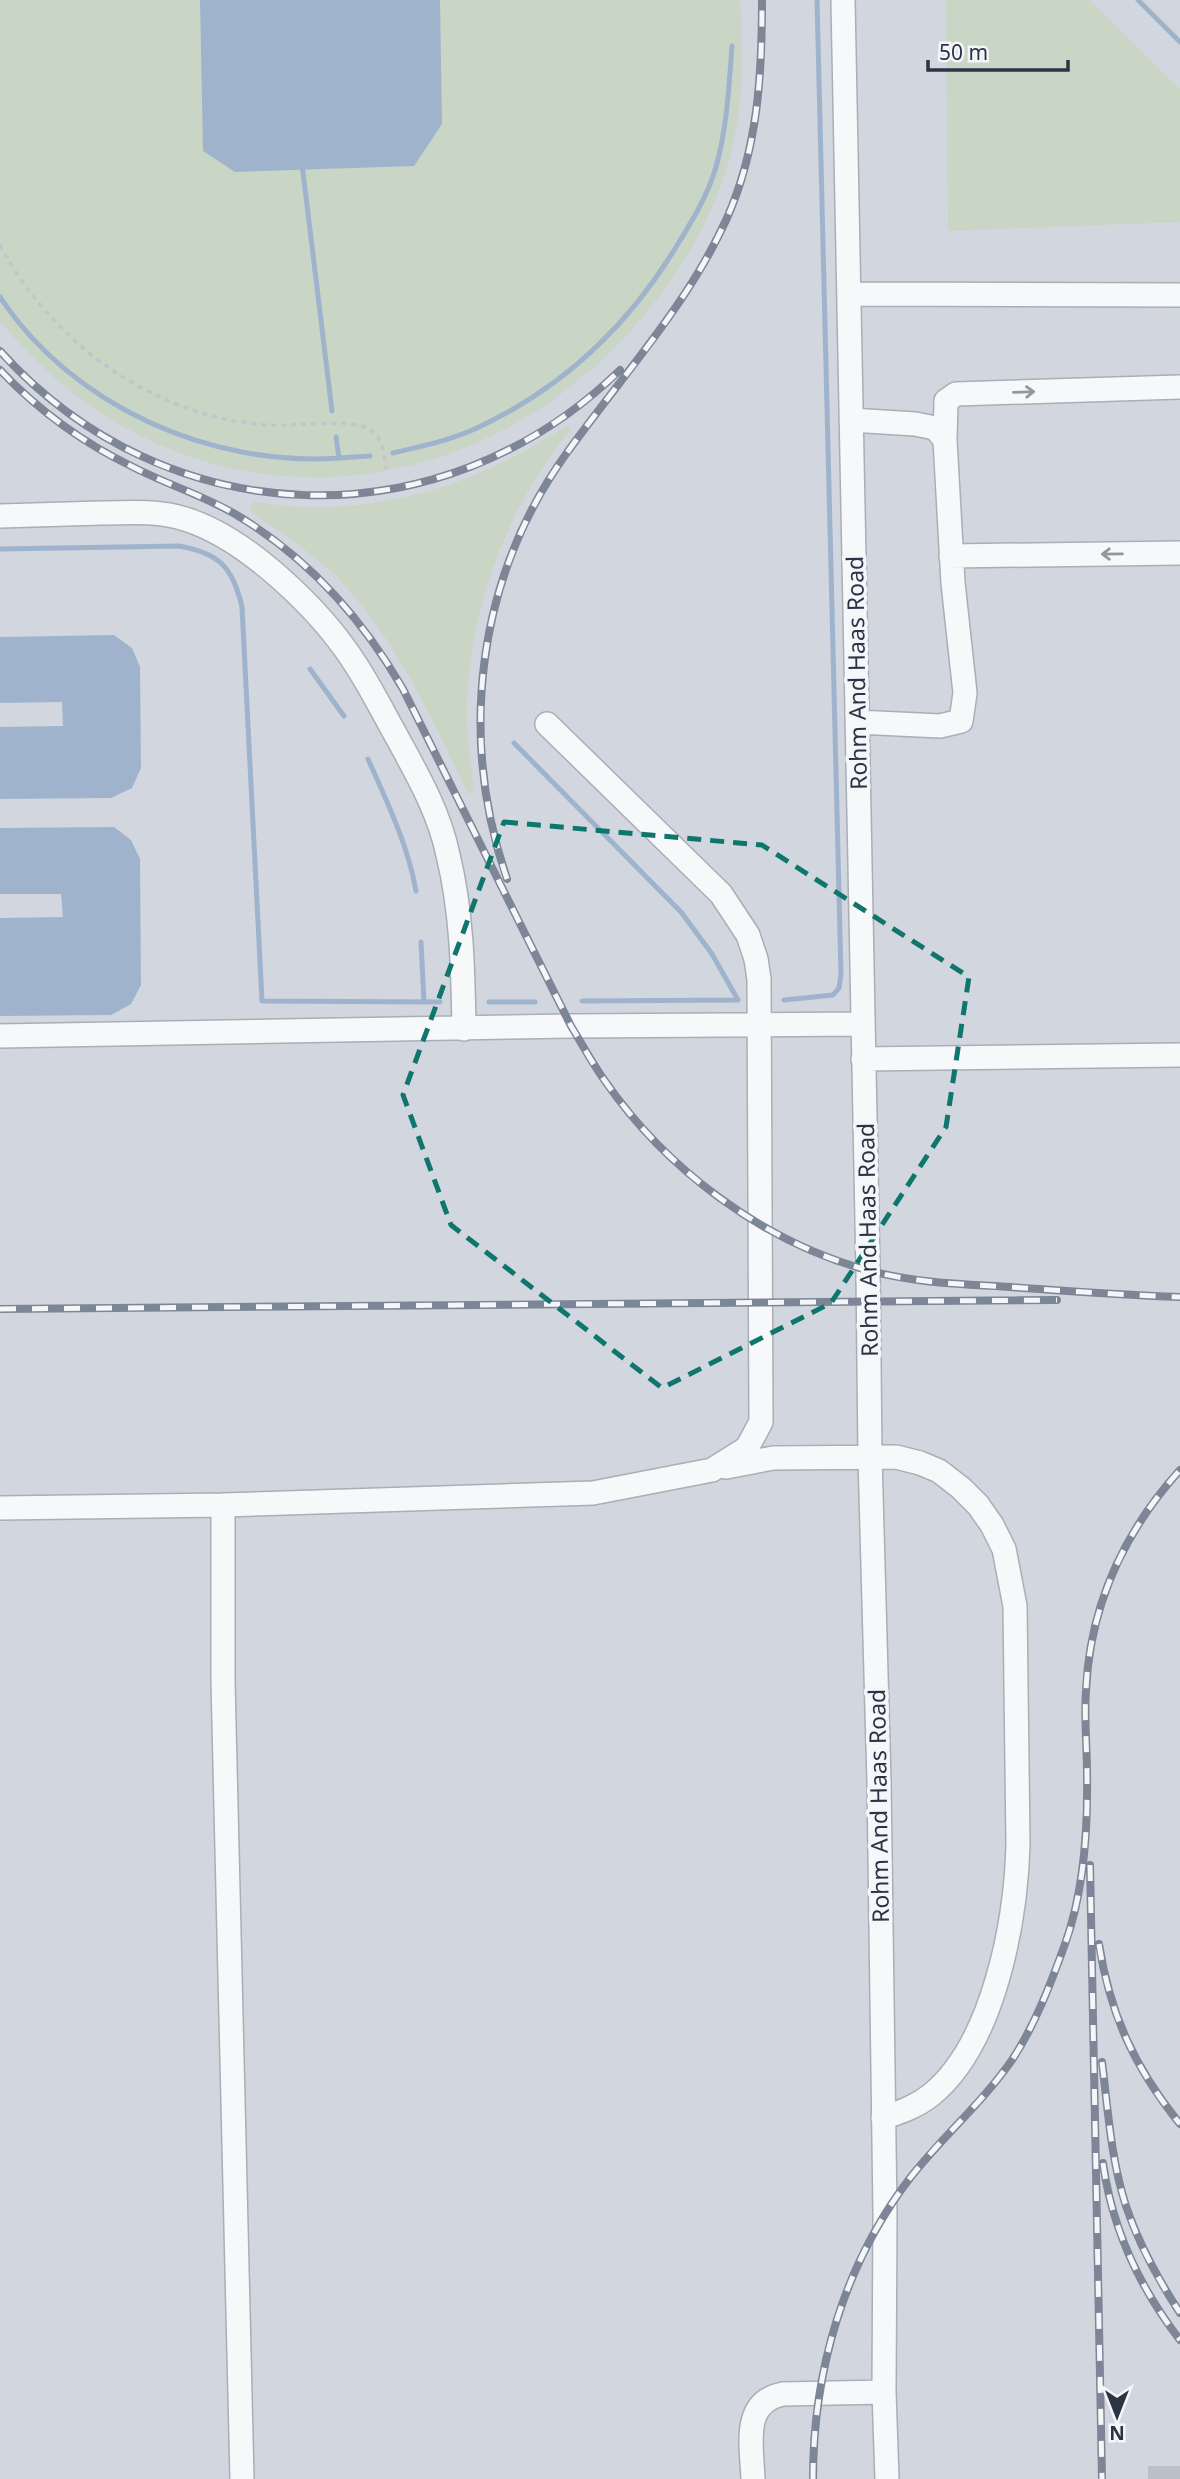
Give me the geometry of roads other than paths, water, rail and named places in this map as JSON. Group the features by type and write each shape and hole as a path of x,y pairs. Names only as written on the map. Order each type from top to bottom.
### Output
{"street":[{"name":"Rohm And Haas Road","path":"843,0 878,1782 887,2479"},
{"path":"849,295 1180,295"},
{"path":"857,722 940,726 961,720 965,692 951,556 945,440 946,401 956,394 1180,387"},
{"path":"851,420 935,428 945,440"},
{"path":"0,516 137,512 166,513 188,519 242,547 277,576 335,637 356,664 388,720 429,796 440,825 449,855 458,908 464,1029"},
{"path":"951,556 1180,553"},
{"path":"547,724 721,894 748,935 756,959 759,979 761,1422 747,1448 712,1470"},
{"path":"0,1036 863,1024"},
{"path":"863,1059 1180,1055"},
{"path":"0,1508 223,1505 593,1493 773,1458 896,1457 939,1471 978,1505 992,1524 1004,1549 1014,1596 1017,1881 1012,1922 989,2008 968,2048 952,2072 932,2094 908,2110 883,2118"},
{"path":"223,1505 223,1681 242,2479"},
{"path":"753,2479 753,2418 763,2401 783,2394 884,2392"}],"water":[{"path":"200,0 440,0 442,124 414,166 235,172 203,151"},
{"path":"114,635 132,648 140,667 141,768 132,788 111,798 0,799 0,727 63,726 62,702 0,703 0,637"},
{"path":"114,827 131,840 140,859 141,985 131,1004 111,1015 0,1016 0,918 63,917 61,894 0,894 0,828"}],"waterway":[{"path":"784,1000 833,995 839,988 841,975 817,0"},
{"path":"1138,0 1180,42"},
{"path":"393,453 458,436 538,394 591,352 637,303 687,228 713,177 725,122 732,46"},
{"path":"302,164 332,411"},
{"path":"0,297 30,336 65,369 105,398 148,422 194,440 242,452 290,458 339,458"},
{"path":"336,437 339,458 370,456"},
{"path":"0,549 179,546 205,553 222,564 234,582 242,607 262,1001 440,1002"},
{"path":"310,669 344,716"},
{"path":"514,743 681,912 712,954 738,1000 582,1001"},
{"path":"368,759 402,840 416,891"},
{"path":"421,942 424,1002"},
{"path":"489,1002 535,1002"}],"railway":[{"path":"507,879 492,825 483,770 481,714 485,659 495,605 512,553 536,502 566,454 673,311 693,281 727,218 746,165 752,138 761,56 762,0"},
{"path":"0,351 67,412 142,456 222,484 306,495 389,489 471,466 549,427 620,370"},
{"path":"0,370 46,412 96,447 114,458 222,507 261,531 309,569 351,614 403,689 571,1026 596,1067 657,1144 720,1198 791,1241 828,1257 884,1274 956,1284 1180,1297"},
{"path":"0,1309 1057,1300"},
{"path":"813,2479 814,2439 826,2359 850,2283 867,2246 910,2178 988,2091 1012,2060 1035,2018 1060,1959 1077,1903 1084,1860 1087,1795 1085,1700 1095,1629 1103,1600 1127,1545 1142,1519 1180,1470"},
{"path":"1090,1865 1102,2479"},
{"path":"1099,1944 1110,1994 1127,2040 1150,2082 1180,2124"},
{"path":"1102,2062 1113,2153 1126,2206 1150,2261 1180,2313"},
{"path":"1103,2163 1113,2211 1130,2257 1152,2300 1180,2340"}]}
